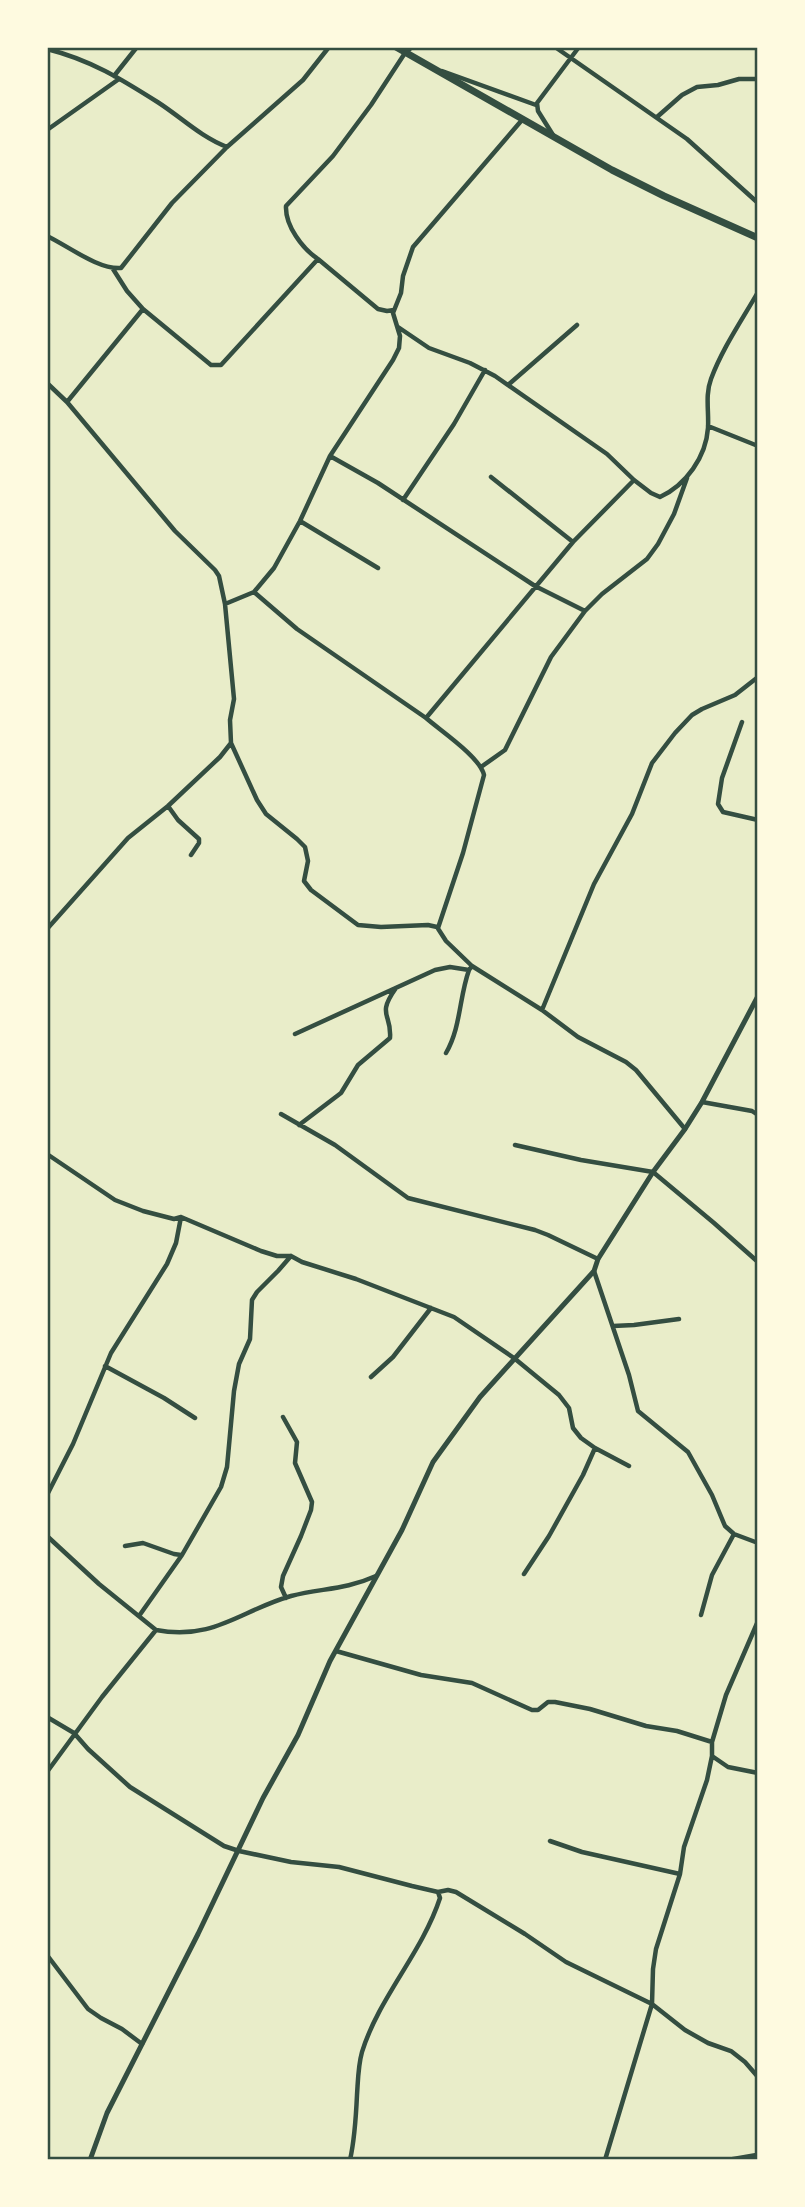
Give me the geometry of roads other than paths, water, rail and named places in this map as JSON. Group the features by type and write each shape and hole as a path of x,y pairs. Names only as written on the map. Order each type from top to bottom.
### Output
{"highway":[{"path":"396,47 408,50 431,68 612,170 758,238"}],"street":[{"path":"47,130 117,78 137,47"},
{"path":"113,269 121,268 126,263 162,215 227,147 285,99 310,74 329,47"},
{"path":"555,47 711,158 758,203"},
{"path":"536,105 579,47"},
{"path":"47,49 79,57 160,104 196,131 227,147"},
{"path":"394,310 378,309 308,252 300,243 286,212 286,206 333,156 408,50"},
{"path":"431,68 536,105 553,136"},
{"path":"657,117 682,95 697,88 739,79 758,79"},
{"path":"225,604 254,592 274,568 300,521 330,456 393,360 400,344 394,310 413,247 522,120"},
{"path":"47,236 113,269 143,309 211,365 221,365 318,259"},
{"path":"481,767 505,750 551,657 585,611 601,594 647,559 658,544 689,474 702,453 708,426 708,391 712,376 758,292"},
{"path":"67,402 143,309"},
{"path":"508,385 578,325"},
{"path":"398,327 429,348 485,370 508,385 607,454 651,493 660,497 674,489 689,474"},
{"path":"403,500 454,424 485,370"},
{"path":"47,383 67,402 175,531 219,576 225,604 234,699 230,720 231,743 266,814 305,847 309,861 304,881 312,890 360,925 428,925 438,928 446,942 470,968 542,1010 578,1037 636,1070 685,1129"},
{"path":"708,426 758,446"},
{"path":"330,456 535,586 585,611"},
{"path":"491,477 573,542"},
{"path":"426,718 573,542 634,480"},
{"path":"300,521 378,568"},
{"path":"254,592 298,629 426,718 481,767 484,773 483,781 438,928"},
{"path":"542,1010 594,884 632,814 652,762 692,715 735,695 758,677"},
{"path":"742,722 722,778 718,804 723,812 758,820"},
{"path":"47,929 128,838 168,806 220,757 231,743"},
{"path":"168,806 178,820 200,840 191,855"},
{"path":"295,1034 435,970 450,967 470,968"},
{"path":"446,1054 456,1031 470,968"},
{"path":"299,1125 341,1093 358,1065 390,1038 385,1009 388,999 397,987"},
{"path":"90,2160 102,2123 239,1852 263,1798 298,1735 336,1651 402,1530 433,1462 480,1397 594,1272 598,1259 653,1172 702,1102 758,996"},
{"path":"702,1102 756,1112"},
{"path":"281,1114 335,1145 408,1198 548,1234 598,1259"},
{"path":"515,1145 653,1172 758,1262"},
{"path":"47,1154 102,1193 122,1203 174,1219 181,1217 261,1251 277,1256 291,1256 454,1317 514,1358 564,1401 571,1412 573,1428 581,1438 629,1466"},
{"path":"47,1496 87,1412 105,1366 167,1264 176,1243 181,1217"},
{"path":"139,1616 182,1555 218,1493 226,1472 239,1364 250,1339 251,1300 291,1256"},
{"path":"594,1272 629,1375 638,1411 688,1452 712,1495 725,1526 734,1534 758,1543"},
{"path":"371,1377 393,1357 431,1308"},
{"path":"613,1326 679,1320"},
{"path":"105,1366 195,1418"},
{"path":"283,1417 298,1443 295,1463 312,1502 301,1536 283,1576 281,1587 286,1598"},
{"path":"524,1574 549,1536 595,1448"},
{"path":"701,1615 712,1575 734,1534"},
{"path":"47,1536 99,1584 156,1630 180,1633 202,1630 237,1619 286,1598 345,1587 379,1574"},
{"path":"125,1546 143,1544 182,1555"},
{"path":"605,2160 652,2004 656,1950 680,1874 684,1847 703,1793 712,1756 712,1742 726,1695 758,1620"},
{"path":"47,1772 74,1733 156,1630"},
{"path":"336,1651 421,1675 472,1683 532,1710 538,1710 548,1702 555,1702 712,1742"},
{"path":"47,1717 74,1733 130,1787 217,1842 239,1852 291,1862 339,1867 438,1892 456,1892 566,1962 652,2004 685,2030 708,2043 731,2050 758,2077"},
{"path":"712,1756 728,1767 758,1773"},
{"path":"550,1841 582,1852 680,1874"},
{"path":"350,2160 362,2052 370,2031 433,1916 440,1898 438,1892"},
{"path":"47,1955 88,2008 142,2044"},
{"path":"729,2160 758,2155"}]}
